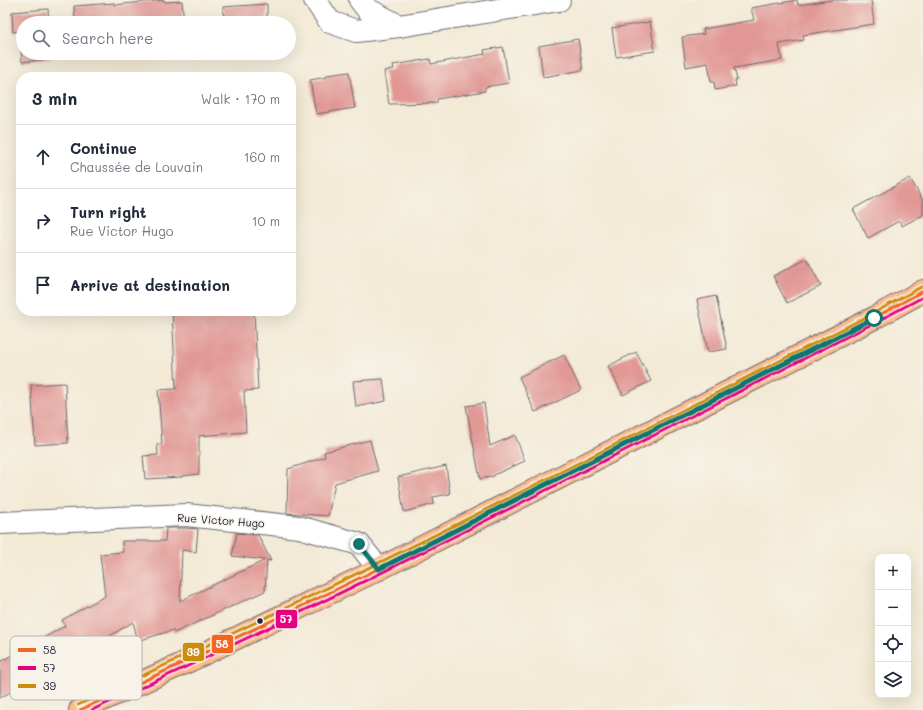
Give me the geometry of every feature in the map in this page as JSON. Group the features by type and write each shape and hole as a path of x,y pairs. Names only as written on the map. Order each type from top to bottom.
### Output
{"main road":[{"path":"142,682 379,569 874,318 923,290"},
{"path":"80,710 102,700"}],"street":[{"path":"315,0 330,22 356,31 400,26 559,0"},
{"path":"360,0 367,9 400,26"},
{"name":"Rue Victor Hugo","path":"0,523 186,515 299,526 359,544 379,569"}],"building":[{"path":"164,0 165,2 182,1 183,16 75,16 74,6 114,3 114,5"},
{"path":"797,0 798,5 831,0 871,0 874,24 803,35 804,40 779,44 782,60 734,68 737,80 735,80 736,86 715,90 714,82 711,82 708,63 686,67 682,37 704,34 703,29 754,20 751,8"},
{"path":"267,4 267,16 224,16 223,7"},
{"path":"48,9 48,16 16,16 16,32 13,32 12,12"},
{"path":"650,22 655,51 616,57 612,28"},
{"path":"578,39 583,70 543,77 539,46"},
{"path":"503,47 509,83 485,87 485,91 437,99 437,103 389,104 384,71 394,69 393,65 430,59 431,64 485,54 484,50"},
{"path":"22,60 41,60 22,62"},
{"path":"349,72 355,108 316,114 310,80 327,77 327,75"},
{"path":"910,178 923,201 923,215 902,226 899,221 868,238 853,209"},
{"path":"807,259 821,286 787,303 773,276"},
{"path":"716,296 727,349 708,352 697,300"},
{"path":"172,316 254,316 258,390 244,391 246,432 199,436 199,474 182,477 145,479 143,456 158,455 157,444 162,444 158,390 176,389"},
{"path":"636,352 651,381 623,395 608,366"},
{"path":"564,355 581,390 535,412 519,377"},
{"path":"383,379 386,401 356,407 353,381"},
{"path":"65,383 68,443 35,445 31,385"},
{"path":"484,403 490,446 515,435 525,461 494,476 480,479 466,406"},
{"path":"370,440 378,471 335,483 328,516 287,513 288,469 325,457 324,452"},
{"path":"446,466 450,494 433,497 434,504 404,512 398,477"},
{"path":"166,528 198,529 196,552 182,550 180,601 265,560 232,556 237,533 258,535 271,561 267,560 265,591 174,633 173,630 142,640 142,636 137,636 133,622 110,636 47,636 65,626 62,620 105,596 100,554 123,552 122,541 165,541"},
{"path":"10,656 10,692 0,698 0,662"}],"transit line":[{"name":"39","path":"142,676 279,612 477,514 872,314 921,287"},
{"name":"58","path":"142,682 380,568 578,469 874,318 923,291"},
{"name":"57","path":"142,687 388,569 584,471 923,297"},
{"name":"39","path":"78,705 89,700"},
{"name":"58","path":"80,710 102,700"},
{"name":"57","path":"92,710 114,700"}],"route":[{"path":"359,544 379,569 874,318"}]}
